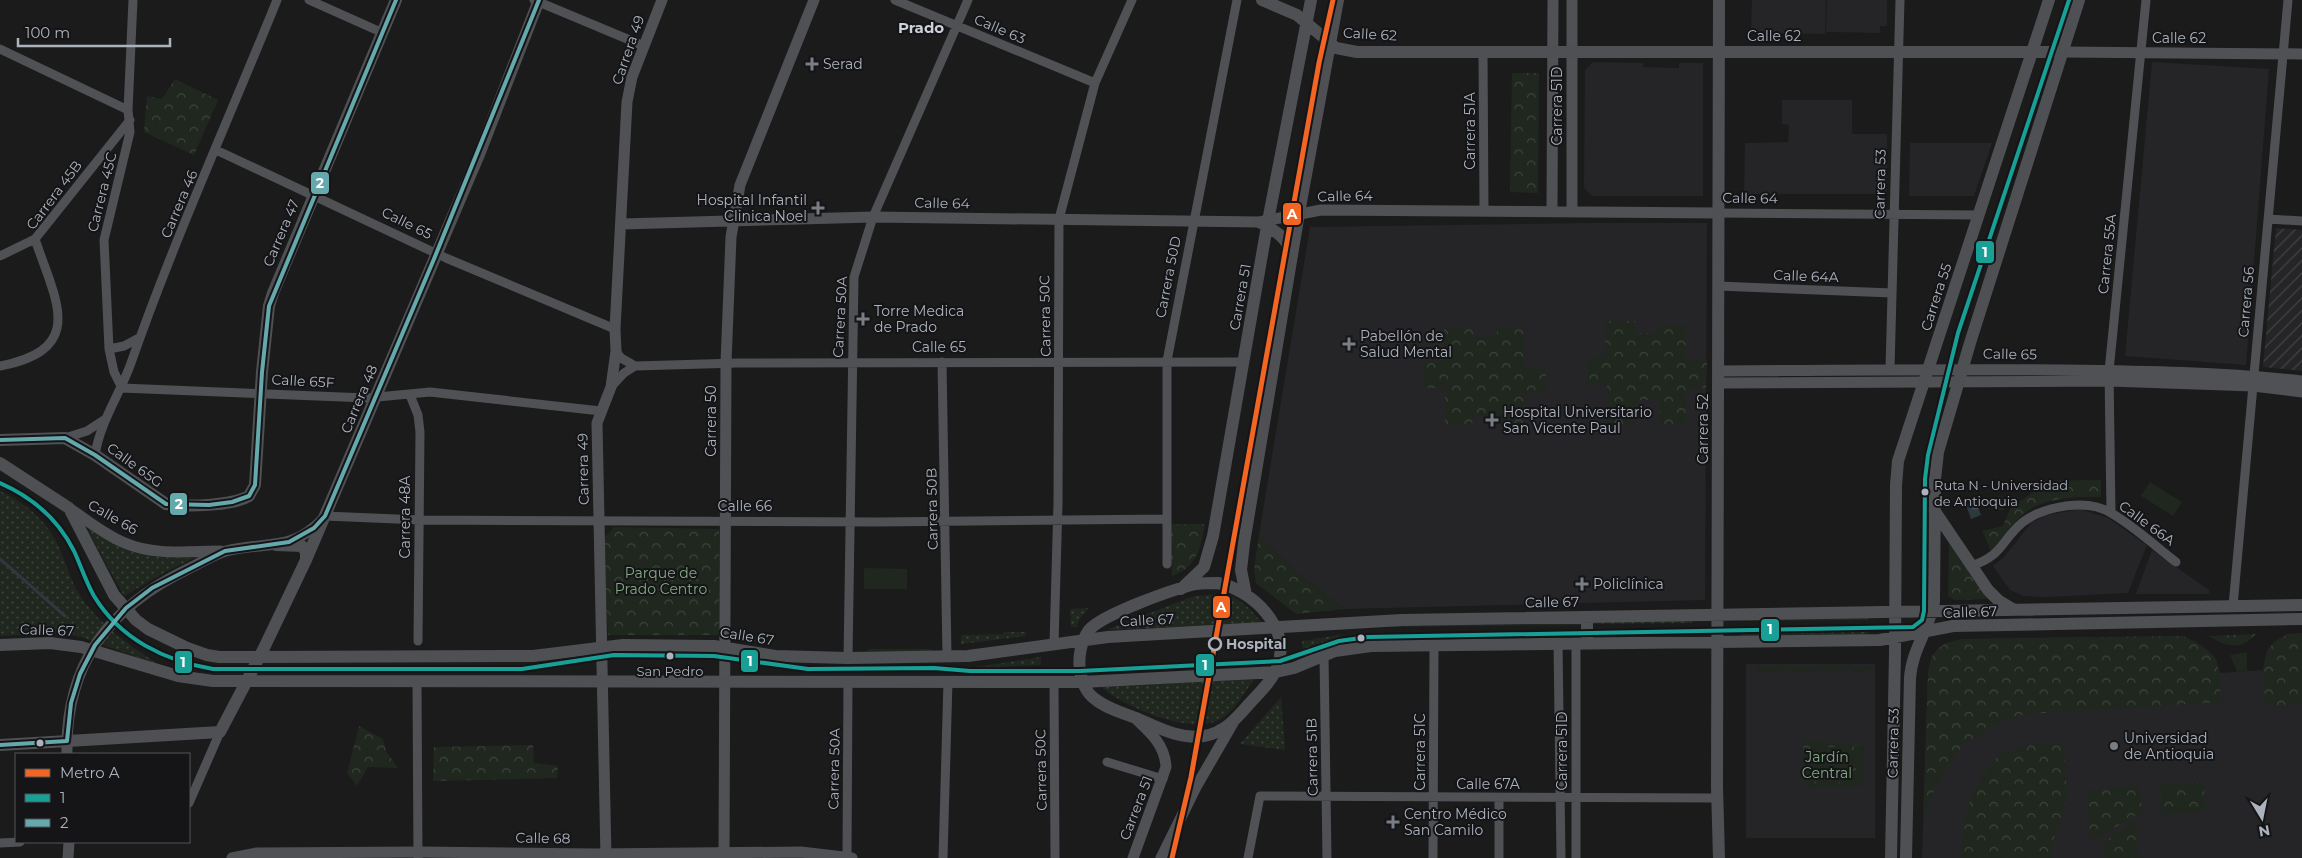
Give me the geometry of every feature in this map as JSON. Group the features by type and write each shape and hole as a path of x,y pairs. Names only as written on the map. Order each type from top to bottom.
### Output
{"main road":[{"name":"Carrera 47","path":"252,492 255,485 269,306 282,269 396,0"},
{"name":"Calle 62","path":"1262,0 1297,15 1336,48 1357,52 2062,52"},
{"name":"Carrera 51","path":"1180,589 1199,573 1209,555 1244,362 1265,223 1311,0"},
{"path":"1246,595 1242,577 1242,554 1299,213 1338,0"},
{"name":"Carrera 52","path":"1719,0 1717,798 1719,858"},
{"name":"Carrera 55","path":"1896,611 1897,472 1901,451 2049,0"},
{"path":"1932,611 1935,593 1934,510 1937,460 1961,375 2079,0"},
{"name":"Carrera 48","path":"220,732 264,648 306,560 377,398 438,254 537,1"},
{"path":"1265,223 1287,242 1292,256"},
{"path":"0,440 66,438"},
{"name":"Calle 65G","path":"66,438 95,455 166,504 180,506 234,502 244,499 252,492"},
{"name":"Calle 66","path":"0,463 69,508"},
{"name":"Calle 67","path":"69,508 114,595 128,613 148,629 207,655 236,657 533,656 623,645 698,645 765,655 848,658 947,656 982,655 1084,639 1402,620 2302,605"},
{"path":"1934,510 1993,596 2014,610"},
{"path":"276,545 302,546 306,552 306,560"},
{"path":"1218,583 1230,586 1246,595 1268,615 1276,628 1280,648 1280,661 1276,672 1236,719 1218,732 1195,737 1173,733 1136,719 1094,699 1082,682 1079,665 1084,639 1089,631 1105,618 1198,584 1218,583"},
{"name":"Carrera 53","path":"1891,858 1896,611"},
{"name":"Carrera 53","path":"1906,858 1910,678 1914,654 1932,611"},
{"path":"1581,643 1587,616"},
{"name":"Calle 67","path":"0,646 65,644 178,676 213,681 1082,682 1276,672 1294,668 1324,655 1360,647 1880,640 1953,626 2302,619"},
{"path":"0,746 67,748 220,732"},
{"path":"0,746 16,753"}],"street":[{"name":"Carrera 45C","path":"122,388 114,372 109,349 104,240 127,148 130,120 128,110 133,0"},
{"name":"Carrera 46","path":"95,455 101,430 122,388 139,338 277,0"},
{"path":"309,0 382,33"},
{"name":"Carrera 49","path":"606,856 600,647 597,423 611,387 616,351 615,329 627,102 632,77 662,0"},
{"name":"Carrera 50","path":"724,855 726,363 731,247 740,185 814,0"},
{"name":"Calle 63","path":"895,0 1095,83"},
{"name":"Carrera 50A","path":"848,658 854,277 873,217 968,0"},
{"name":"Carrera 50C","path":"1054,644 1058,520 1059,219 1095,83 1132,0"},
{"name":"Carrera 50D","path":"1167,564 1167,361 1192,222 1237,0"},
{"name":"Carrera 51D","path":"1552,212 1553,0"},
{"name":"Carrera 51D","path":"1572,0 1572,212"},
{"name":"Carrera 53","path":"1890,369 1900,0"},
{"name":"Carrera 55A","path":"2111,512 2109,376 2146,0"},
{"name":"Carrera 56","path":"2233,606 2288,0"},
{"path":"537,1 644,46"},
{"path":"0,49 128,110"},
{"name":"Carrera 51A","path":"1483,51 1484,211"},
{"name":"Calle 62","path":"2062,52 2302,54"},
{"name":"Carrera 45B","path":"0,366 39,354 48,347 56,334 59,323 51,287 35,239 130,120"},
{"name":"Calle 65","path":"216,150 438,254 615,329"},
{"name":"Calle 64","path":"622,224 873,217 1265,223 1299,213 1321,210 1980,215"},
{"path":"2268,219 2302,221"},
{"path":"0,256 35,239"},
{"name":"Calle 64A","path":"1718,286 1892,293"},
{"path":"109,349 124,346 139,338"},
{"path":"616,351 628,363 636,366"},
{"name":"Calle 65","path":"636,366 852,362 1244,362"},
{"name":"Carrera 50B","path":"942,362 947,656"},
{"path":"611,387 624,373 636,366"},
{"name":"Calle 65","path":"1718,377 1890,369 1926,375"},
{"name":"Calle 65","path":"1718,377 2109,376 2302,381"},
{"name":"Calle 65","path":"2253,381 2302,392"},
{"name":"Calle 65F","path":"122,388 377,398 430,392 601,411"},
{"name":"Carrera 48A","path":"410,395 419,423 418,641"},
{"name":"Carrera 46","path":"66,438 87,431 106,418"},
{"name":"Calle 66A","path":"1971,566 1995,555 2016,528 2041,512 2076,506 2091,507 2111,512 2176,562"},
{"name":"Calle 66","path":"69,508 118,540 137,547 168,551 225,552"},
{"path":"67,748 69,715 74,689 87,659 105,632 126,608 152,588 225,552 289,542 307,532 325,516"},
{"name":"Calle 66","path":"325,516 420,520 850,522 1166,519"},
{"name":"Carrera 51D","path":"1576,858 1581,643"},
{"name":"Carrera 51D","path":"1558,644 1561,858"},
{"name":"Carrera 51C","path":"1433,858 1434,645"},
{"name":"Carrera 51B","path":"1324,655 1327,858"},
{"name":"Carrera 50A","path":"848,681 849,857"},
{"path":"942,858 948,681"},
{"path":"417,682 418,855"},
{"name":"Carrera 50C","path":"1054,682 1055,858"},
{"name":"Carrera 51","path":"1133,858 1166,767 1163,750 1154,737 1136,719"},
{"path":"1161,858 1224,735 1236,719"},
{"name":"Carrera 48","path":"190,801 220,732"},
{"path":"1108,762 1163,779"},
{"name":"Calle 67A","path":"1248,858 1260,796 1326,798 1717,798"},
{"path":"1499,798 1499,858"},
{"path":"0,843 15,842"},
{"path":"68,858 69,843"},
{"name":"Calle 68","path":"232,858 257,853 606,856 801,852 849,857"}],"shaded area":[{"path":"1752,0 1826,0 1825,34 1751,33"},
{"path":"1827,0 1887,0 1887,26 1880,26 1880,33 1826,32"},
{"path":"1593,62 1643,63 1643,67 1679,68 1679,63 1703,63 1703,196 1592,196 1584,188 1585,70"},
{"path":"2152,62 2269,69 2246,365 2125,356"},
{"path":"1782,100 1852,100 1852,134 1887,134 1887,194 1744,194 1745,143 1788,142 1789,125 1782,124"},
{"path":"1910,143 1992,143 1974,196 1909,196"},
{"name":"Hospital Universitario San Vicente Paul","path":"1707,223 1705,600 1345,609 1297,573 1259,535 1310,227"},
{"path":"2276,228 2302,230 2302,371 2263,367"},
{"path":"2080,509 2108,518 2147,545 2128,593 2046,597 2023,596 2010,590 1993,566 2004,557 2032,522 2047,515"},
{"path":"2152,550 2209,590 2209,594 2136,594"},
{"name":"Universidad de Antioquia","path":"2302,633 2302,858 1922,858 1928,673 1932,655 1945,644 1964,639 2183,636 2211,653 2216,659 2220,673 2263,670 2267,650 2276,641 2287,634"},
{"path":"1746,664 1875,664 1875,838 1746,838"}],"green space":[{"path":"1512,73 1539,73 1538,193 1510,192"},
{"path":"175,79 218,100 194,155 144,132 147,96 162,99"},
{"path":"1605,321 1635,321 1635,333 1658,333 1659,325 1686,325 1686,360 1707,360 1706,388 1686,388 1686,424 1660,424 1660,400 1636,400 1636,424 1607,424 1607,385 1587,385 1588,357 1605,357"},
{"path":"1444,327 1473,327 1473,337 1497,337 1497,327 1524,327 1524,368 1546,369 1546,393 1523,394 1523,426 1500,426 1500,416 1473,416 1472,425 1445,425 1445,388 1423,388 1423,362 1444,362"},
{"path":"2101,480 2101,497 2069,498 2037,506 2019,518 1991,551 1982,531 2003,526 2010,509 2036,490 2037,481"},
{"path":"2150,482 2182,502 2173,516 2141,496"},
{"path":"0,491 25,506 45,525 59,548 79,594 105,625 159,665 81,637 60,633 0,636"},
{"path":"1998,496 2005,497 2004,510 1997,510"},
{"path":"1169,524 1205,524 1202,541 1196,556 1187,567 1172,576"},
{"name":"Parque de Prado Centro","path":"614,527 719,529 719,635 608,635 602,540"},
{"path":"91,528 118,545 140,554 195,558 169,570 124,596 88,531"},
{"path":"1259,535 1297,573 1345,609 1296,614 1256,583 1254,570"},
{"path":"1949,543 1988,599 1955,600 1948,596"},
{"path":"864,568 907,569 907,589 864,589"},
{"path":"1220,594 1233,597 1244,604 1262,623 1106,630 1194,596"},
{"path":"1089,608 1080,618 1077,627 1071,627 1070,609"},
{"path":"1868,617 1868,620 1741,621 1741,619"},
{"path":"1692,621 1692,623 1593,624 1593,622"},
{"path":"1580,623 1580,625 1359,627 1382,625"},
{"path":"1004,632 1026,632 1026,636 961,644 961,635 1003,634"},
{"path":"1868,632 1868,634 1741,636 1741,634"},
{"path":"2302,633 2302,704 2265,706 2264,668 2270,648 2277,640 2287,635"},
{"path":"1345,634 1303,651 1302,641"},
{"path":"2256,634 2245,643 2234,646 2222,643 2209,636"},
{"path":"737,636 763,636 763,643 743,640"},
{"path":"2183,636 2205,648 2216,661 2220,678 2221,702 2026,714 1993,725 1963,745 1945,770 1932,795 1923,819 1928,673 1932,658 1943,645 1964,639"},
{"path":"868,649 932,649 932,651 868,651"},
{"path":"2247,652 2247,671 2237,672 2230,655"},
{"path":"1041,657 1041,665 970,668"},
{"path":"1814,665 1854,665 1839,672 1834,672"},
{"path":"1755,666 1783,666 1783,672 1755,672"},
{"path":"1790,666 1808,666 1820,672 1790,672"},
{"path":"1875,666 1875,670 1851,672 1859,667"},
{"path":"1254,679 1230,712 1219,720 1206,724 1191,724 1157,717 1125,703 1101,687"},
{"path":"1281,697 1285,750 1240,744"},
{"path":"359,726 383,739 386,751 398,768 368,767 357,786 347,773"},
{"name":"Jardín Central","path":"1803,740 1864,746 1864,786 1805,788"},
{"path":"2064,742 2067,798 2051,847 2052,858 1961,858 1963,834 1970,801 1974,790 1993,762 2003,753 2020,747"},
{"path":"533,745 534,763 558,766 557,778 433,781 434,747"},
{"path":"1840,746 1850,746 1855,786 1840,786"},
{"path":"1854,746 1864,746 1862,779 1857,779"},
{"path":"1825,747 1836,747 1836,782 1830,783"},
{"path":"1820,748 1826,787 1815,787"},
{"path":"1804,749 1814,749 1811,780 1808,780"},
{"path":"2204,783 2205,811 2162,814 2160,785"},
{"path":"2140,786 2142,815 2136,815 2099,837 2090,838 2087,790"},
{"path":"2136,819 2138,856 2144,858 2104,858 2103,843"}],"water":[{"path":"1976,502 1981,515 1971,519 1966,505"}],"waterway":[{"path":"0,559 65,616"}],"metro line":[{"name":"A","path":"1172,858 1191,777 1319,63 1333,0"}],"transit line":[{"name":"2","path":"0,440 65,438 95,455 166,504 209,505 232,502 249,496 255,485 262,372 269,306 396,0"},
{"name":"2","path":"0,745 67,741 71,703 80,674 95,645 126,608 152,588 225,551 289,542 314,528 325,516 434,259 539,0"},
{"name":"1","path":"0,483 23,495 52,519 68,539 94,596 105,611 130,636 161,654 213,669 522,669 614,655 714,656 808,669 934,668 970,671 1080,671 1280,661 1339,641 1368,637 1913,627 1922,620 1924,611 1925,479 1928,455 1958,333 2069,0"}],"place":[{"name":"Serad","path":"812,64"},
{"name":"Hospital Infantil Clinica Noel","path":"818,208"},
{"name":"Torre Medica de Prado","path":"863,319"},
{"name":"Pabellón de Salud Mental","path":"1349,344"},
{"name":"Hospital Universitario San Vicente Paul","path":"1492,420"},
{"name":"Ruta N - Universidad de Antioquia","path":"1925,492"},
{"name":"Policlínica","path":"1582,584"},
{"name":"Hospital","path":"1215,644"},
{"name":"San Pedro","path":"670,656"},
{"name":"Universidad de Antioquia","path":"2114,746"},
{"name":"Centro Médico San Camilo","path":"1393,822"}],"district":[{"name":"Prado","path":"921,27"}]}
